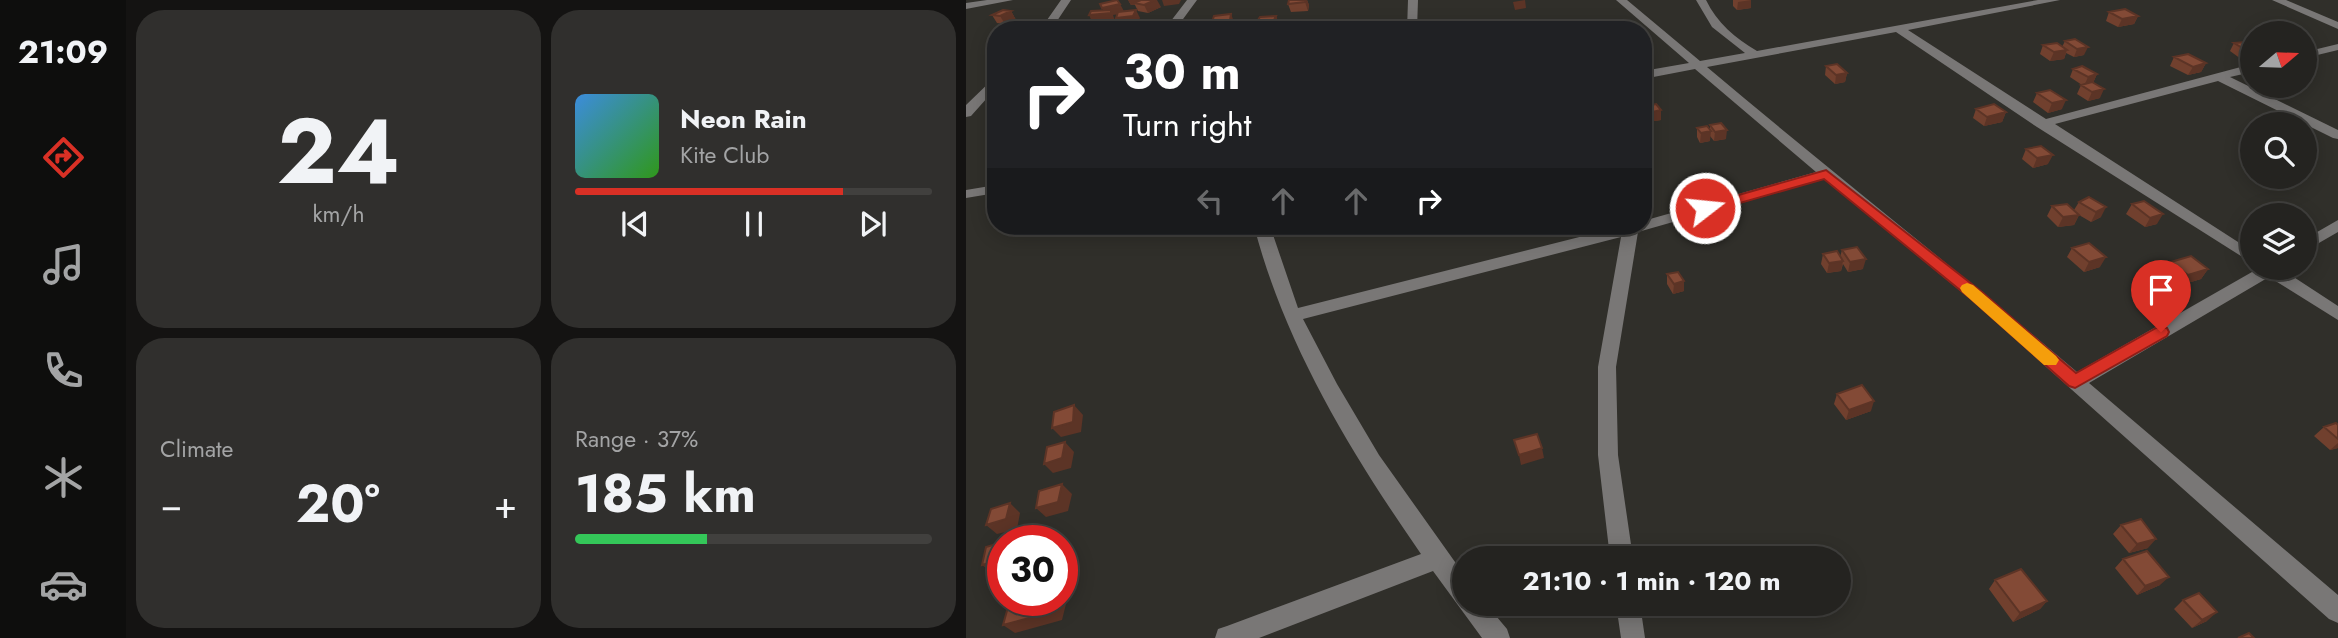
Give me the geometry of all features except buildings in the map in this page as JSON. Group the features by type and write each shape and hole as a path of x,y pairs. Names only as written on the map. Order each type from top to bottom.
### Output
{"street":[{"path":"966,6 1008,0"},
{"path":"1051,21 1066,0"},
{"path":"1176,21 1192,0"},
{"path":"1412,21 1413,0"},
{"path":"1620,0 1645,21"},
{"path":"1701,0 1718,28 1733,42 1754,54"},
{"path":"1652,74 2055,0"},
{"path":"2277,0 2338,26"},
{"path":"1652,27 1826,174 1976,295 2338,611"},
{"path":"1899,29 2240,250"},
{"path":"2317,52 2338,47"},
{"path":"2042,124 2240,71"},
{"path":"2220,77 2338,135"},
{"path":"966,113 987,90"},
{"path":"1652,222 1826,174"},
{"path":"966,194 987,190"},
{"path":"2317,238 2338,225"},
{"path":"1265,235 1292,316 1358,437 1452,579"},
{"path":"1292,316 1601,235"},
{"path":"1620,546 1608,454 1607,367 1631,235"},
{"path":"2075,382 2249,280"},
{"path":"2288,280 2338,314"},
{"path":"1227,638 1437,559"},
{"path":"1481,616 1498,638"},
{"path":"1630,616 1633,638"}],"slow traffic":[{"path":"1967,288 2050,360"}],"route":[{"path":"1705,208 1826,174 1976,295 2075,382 2161,332"}]}
